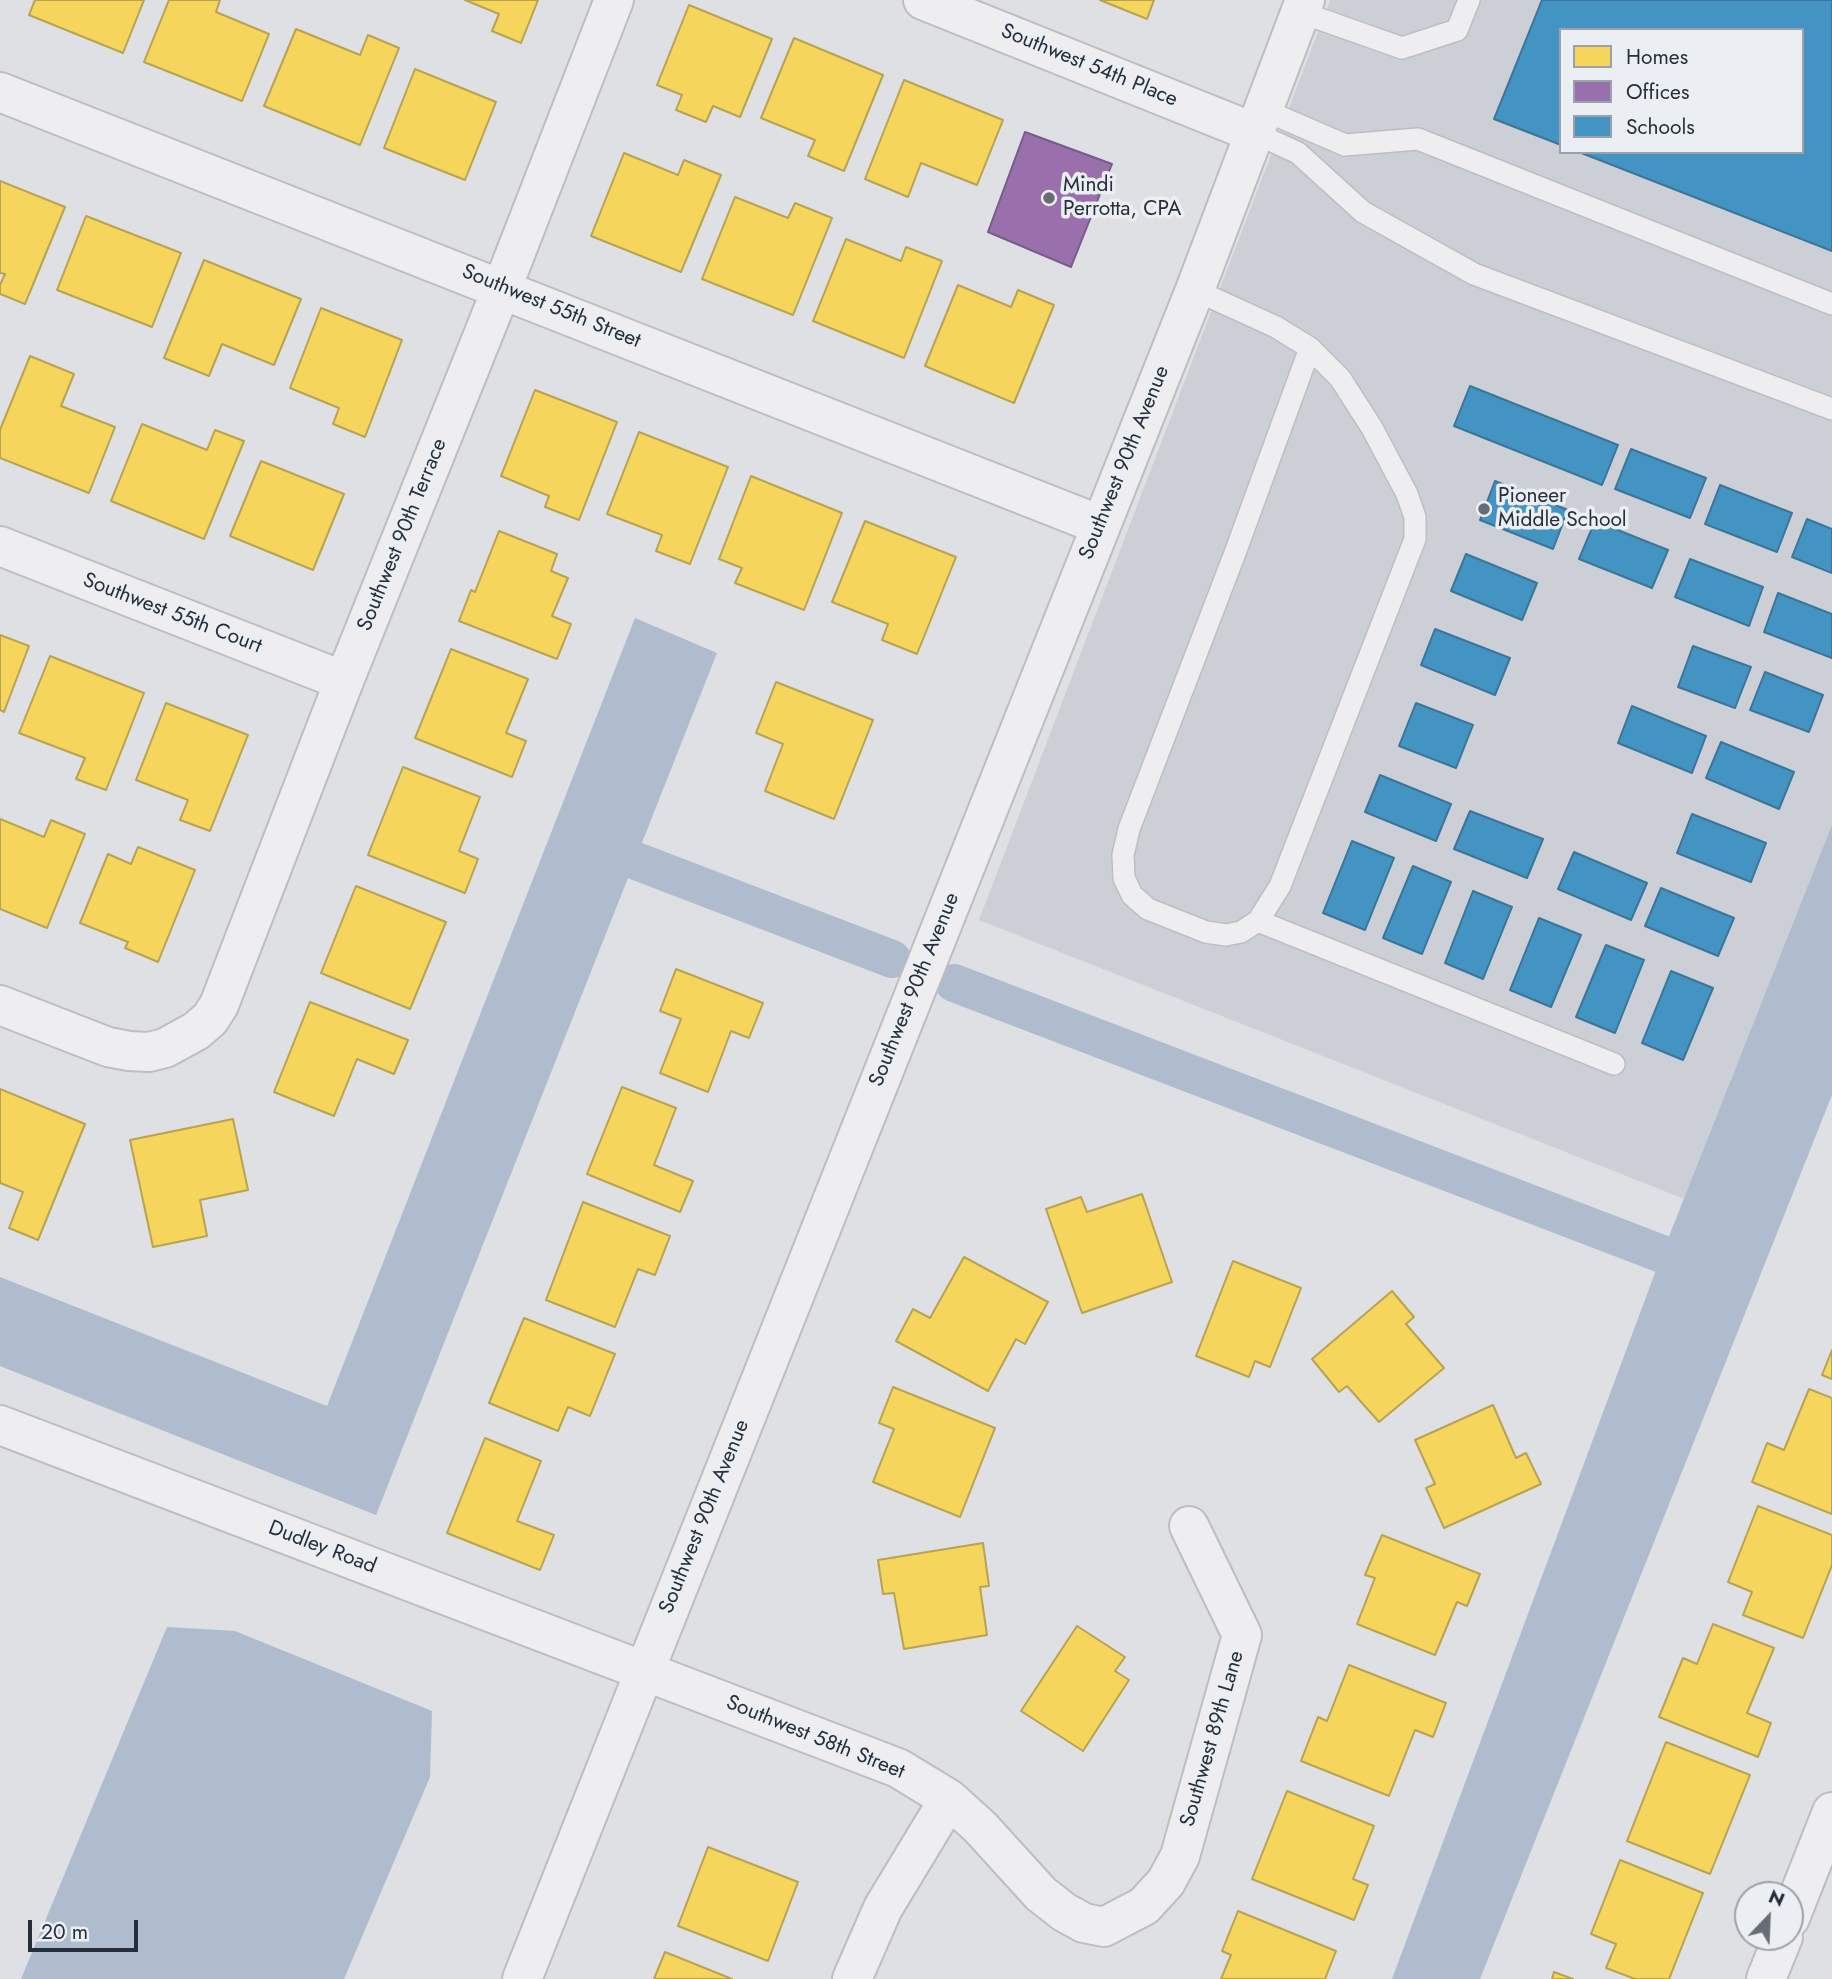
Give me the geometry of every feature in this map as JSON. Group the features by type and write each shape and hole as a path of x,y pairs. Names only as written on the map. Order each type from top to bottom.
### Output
{"street":[{"name":"Southwest 90th Terrace","path":"0,1005 108,1047 129,1051 149,1052 165,1048 197,1031 210,1019 227,989 344,681 614,0"},
{"name":"Southwest 54th Place","path":"923,0 1259,121"},
{"name":"Southwest 90th Avenue","path":"522,1979 1195,290 1303,6"},
{"name":"Southwest 55th Street","path":"0,92 1100,524"},
{"name":"Southwest 55th Court","path":"0,547 344,681"},
{"name":"Dudley Road","path":"0,1425 644,1670"},
{"name":"Southwest 89th Lane","path":"1104,1927 1144,1906 1166,1882 1180,1856 1242,1635 1189,1526"},
{"name":"Southwest 58th Street","path":"644,1670 898,1768 949,1799 980,1827 1048,1900 1084,1923 1104,1927"},
{"path":"852,1979 883,1908 949,1799"},
{"path":"1804,1883 1832,1812"},
{"path":"1766,1979 1777,1951"}],"lane":[{"path":"1303,6 1402,48 1457,30 1469,0"},
{"path":"1259,121 1345,145 1418,139 1832,304"},
{"path":"1259,121 1363,212 1474,274 1832,410"},
{"path":"1195,290 1276,327 1310,348 1340,378 1407,494 1415,517 1415,539 1280,886 1258,921 1241,932 1226,935 1206,932 1148,909 1132,895 1124,878 1123,855 1129,829 1236,553 1310,348"},
{"path":"1258,921 1614,1064"}],"shaded area":[{"name":"Pioneer Middle School","path":"1330,0 1832,0 1832,865 1697,1204 979,920"}],"water":[{"path":"635,618 717,653 376,1515 0,1366 0,1277 327,1406"},
{"path":"1832,825 1832,1095 1480,1979 1392,1979 1662,1254"},
{"path":"167,1627 235,1631 432,1711 430,1777 344,1979 21,1979"}],"building: Homes":[{"path":"35,0 144,0 123,53 29,15"},
{"path":"169,0 220,0 216,12 269,34 242,101 144,62"},
{"path":"465,0 538,0 521,43 492,31 499,14"},
{"path":"1100,0 1154,0 1147,19"},
{"path":"689,5 772,39 740,117 713,106 706,122 676,110 682,95 657,85"},
{"path":"296,29 360,55 368,35 399,48 360,145 264,106"},
{"path":"794,38 883,75 844,171 808,156 815,140 761,118"},
{"path":"415,69 496,102 465,180 384,148"},
{"path":"904,80 1003,120 977,185 921,163 908,197 865,179"},
{"path":"624,153 678,175 684,160 721,175 681,272 591,236"},
{"path":"0,181 65,207 25,304 0,294 0,285 5,274 0,273"},
{"path":"735,197 788,218 795,203 832,218 793,315 702,279"},
{"path":"86,216 181,253 152,327 57,290"},
{"path":"846,239 901,261 906,247 942,261 904,358 813,321"},
{"path":"204,260 301,299 274,365 222,344 209,376 164,358"},
{"path":"958,285 1011,307 1018,290 1054,305 1014,403 925,366"},
{"path":"321,308 402,340 365,437 333,424 339,408 290,388"},
{"path":"30,356 74,374 61,406 115,427 89,493 0,458 0,430"},
{"path":"535,390 617,422 579,520 545,507 549,496 501,476"},
{"path":"142,424 207,450 215,430 244,441 204,539 111,501"},
{"path":"639,432 728,467 690,564 656,551 662,535 607,514"},
{"path":"261,461 344,494 313,570 230,536"},
{"path":"751,476 842,513 804,610 735,583 742,568 719,559"},
{"path":"865,521 956,557 917,654 882,640 888,624 832,602"},
{"path":"499,531 557,554 551,571 568,578 552,616 571,624 557,659 459,621 471,590 475,592"},
{"path":"0,635 29,646 4,712 0,710"},
{"path":"451,649 528,679 506,733 526,741 512,777 415,738"},
{"path":"50,656 144,693 106,790 76,779 85,758 19,733"},
{"path":"776,682 873,720 834,819 765,791 783,744 756,733"},
{"path":"166,703 248,735 210,831 180,820 188,800 136,780"},
{"path":"403,767 480,797 459,851 478,859 465,893 368,855"},
{"path":"0,819 44,837 51,820 85,834 47,928 0,909"},
{"path":"138,847 195,870 158,962 125,948 128,942 80,923 108,854 131,864"},
{"path":"356,886 446,922 410,1009 321,973"},
{"path":"676,969 763,1003 749,1038 731,1031 708,1092 660,1073 681,1019 660,1011"},
{"path":"310,1002 408,1040 394,1074 357,1059 334,1116 274,1092"},
{"path":"622,1087 676,1108 654,1165 693,1181 680,1212 587,1174"},
{"path":"0,1089 85,1124 38,1240 9,1228 23,1192 0,1183"},
{"path":"233,1119 248,1190 200,1200 207,1236 153,1247 130,1140"},
{"path":"1142,1194 1172,1282 1082,1313 1046,1209 1081,1197 1087,1212"},
{"path":"583,1202 670,1236 655,1275 638,1269 615,1327 546,1300"},
{"path":"964,1257 1048,1302 1025,1344 1016,1339 988,1391 896,1341 913,1309 930,1318"},
{"path":"1233,1261 1301,1288 1270,1367 1255,1361 1249,1377 1196,1356"},
{"path":"1392,1291 1414,1317 1406,1324 1444,1368 1379,1422 1347,1386 1339,1392 1312,1359"},
{"path":"524,1318 615,1354 590,1416 568,1407 558,1431 489,1403"},
{"path":"1832,1350 1832,1379 1822,1375"},
{"path":"893,1387 995,1428 960,1517 873,1482 894,1429 879,1423"},
{"path":"1809,1389 1832,1398 1832,1514 1752,1482 1767,1443 1784,1450"},
{"path":"1493,1405 1516,1458 1526,1453 1541,1484 1444,1528 1426,1488 1435,1484 1415,1440"},
{"path":"485,1438 541,1461 517,1521 554,1535 540,1570 447,1533"},
{"path":"1758,1506 1832,1535 1832,1565 1803,1638 1743,1615 1752,1592 1728,1582"},
{"path":"1382,1535 1480,1574 1467,1606 1457,1602 1435,1655 1357,1624 1375,1578 1365,1575"},
{"path":"983,1543 989,1586 980,1587 987,1635 904,1649 894,1593 883,1594 878,1560"},
{"path":"1713,1624 1774,1648 1747,1713 1771,1723 1758,1757 1659,1717 1683,1658 1697,1664"},
{"path":"1077,1626 1125,1657 1115,1671 1129,1680 1083,1751 1021,1711"},
{"path":"1349,1665 1446,1703 1433,1737 1415,1730 1389,1796 1301,1761 1318,1717 1327,1721"},
{"path":"1666,1742 1750,1775 1710,1874 1627,1841"},
{"path":"1287,1791 1374,1826 1353,1879 1368,1885 1354,1920 1252,1879"},
{"path":"708,1847 798,1882 768,1961 678,1926"},
{"path":"1620,1860 1703,1893 1669,1979 1635,1979 1606,1968 1616,1944 1591,1934"},
{"path":"1238,1911 1336,1951 1325,1979 1221,1979 1231,1955 1222,1951"},
{"path":"665,1952 732,1979 654,1979"},
{"path":"1554,1972 1573,1979 1552,1979"}],"building: Offices":[{"name":"Mindi Perrotta, CPA","path":"1025,132 1112,164 1071,267 988,232"}],"building: Schools":[{"path":"1542,0 1832,0 1832,251 1584,154 1804,154 1804,28 1559,28 1559,144 1494,119"},
{"path":"1470,386 1618,445 1602,485 1454,426"},
{"path":"1631,449 1706,478 1690,518 1615,489"},
{"path":"1495,481 1568,510 1553,549 1480,520"},
{"path":"1720,485 1792,513 1777,552 1705,524"},
{"path":"1807,519 1832,529 1832,573 1792,557"},
{"path":"1595,521 1668,550 1652,588 1579,559"},
{"path":"1466,554 1537,583 1522,620 1451,591"},
{"path":"1690,559 1763,587 1749,626 1675,597"},
{"path":"1778,593 1832,614 1832,658 1764,632"},
{"path":"1435,629 1510,658 1495,695 1421,665"},
{"path":"1693,646 1751,667 1735,708 1678,687"},
{"path":"1765,672 1823,695 1809,732 1750,710"},
{"path":"1416,703 1473,725 1456,768 1399,746"},
{"path":"1632,706 1706,736 1692,773 1618,743"},
{"path":"1721,742 1794,772 1779,809 1706,778"},
{"path":"1380,775 1451,804 1436,841 1365,812"},
{"path":"1470,811 1543,839 1527,878 1454,849"},
{"path":"1692,814 1766,843 1751,882 1677,853"},
{"path":"1352,841 1394,858 1365,930 1323,913"},
{"path":"1574,852 1647,883 1631,920 1558,889"},
{"path":"1413,866 1451,882 1422,954 1383,938"},
{"path":"1661,888 1734,918 1718,956 1645,926"},
{"path":"1473,891 1512,907 1483,979 1445,963"},
{"path":"1539,918 1581,935 1551,1007 1510,990"},
{"path":"1606,945 1644,960 1615,1033 1576,1017"},
{"path":"1671,971 1713,988 1683,1060 1642,1043"}],"waterway":[{"path":"636,861 892,959"},
{"path":"954,983 1662,1254"}],"place":[{"name":"Mindi Perrotta, CPA","path":"1049,198"},
{"name":"Pioneer Middle School","path":"1484,509"}]}
